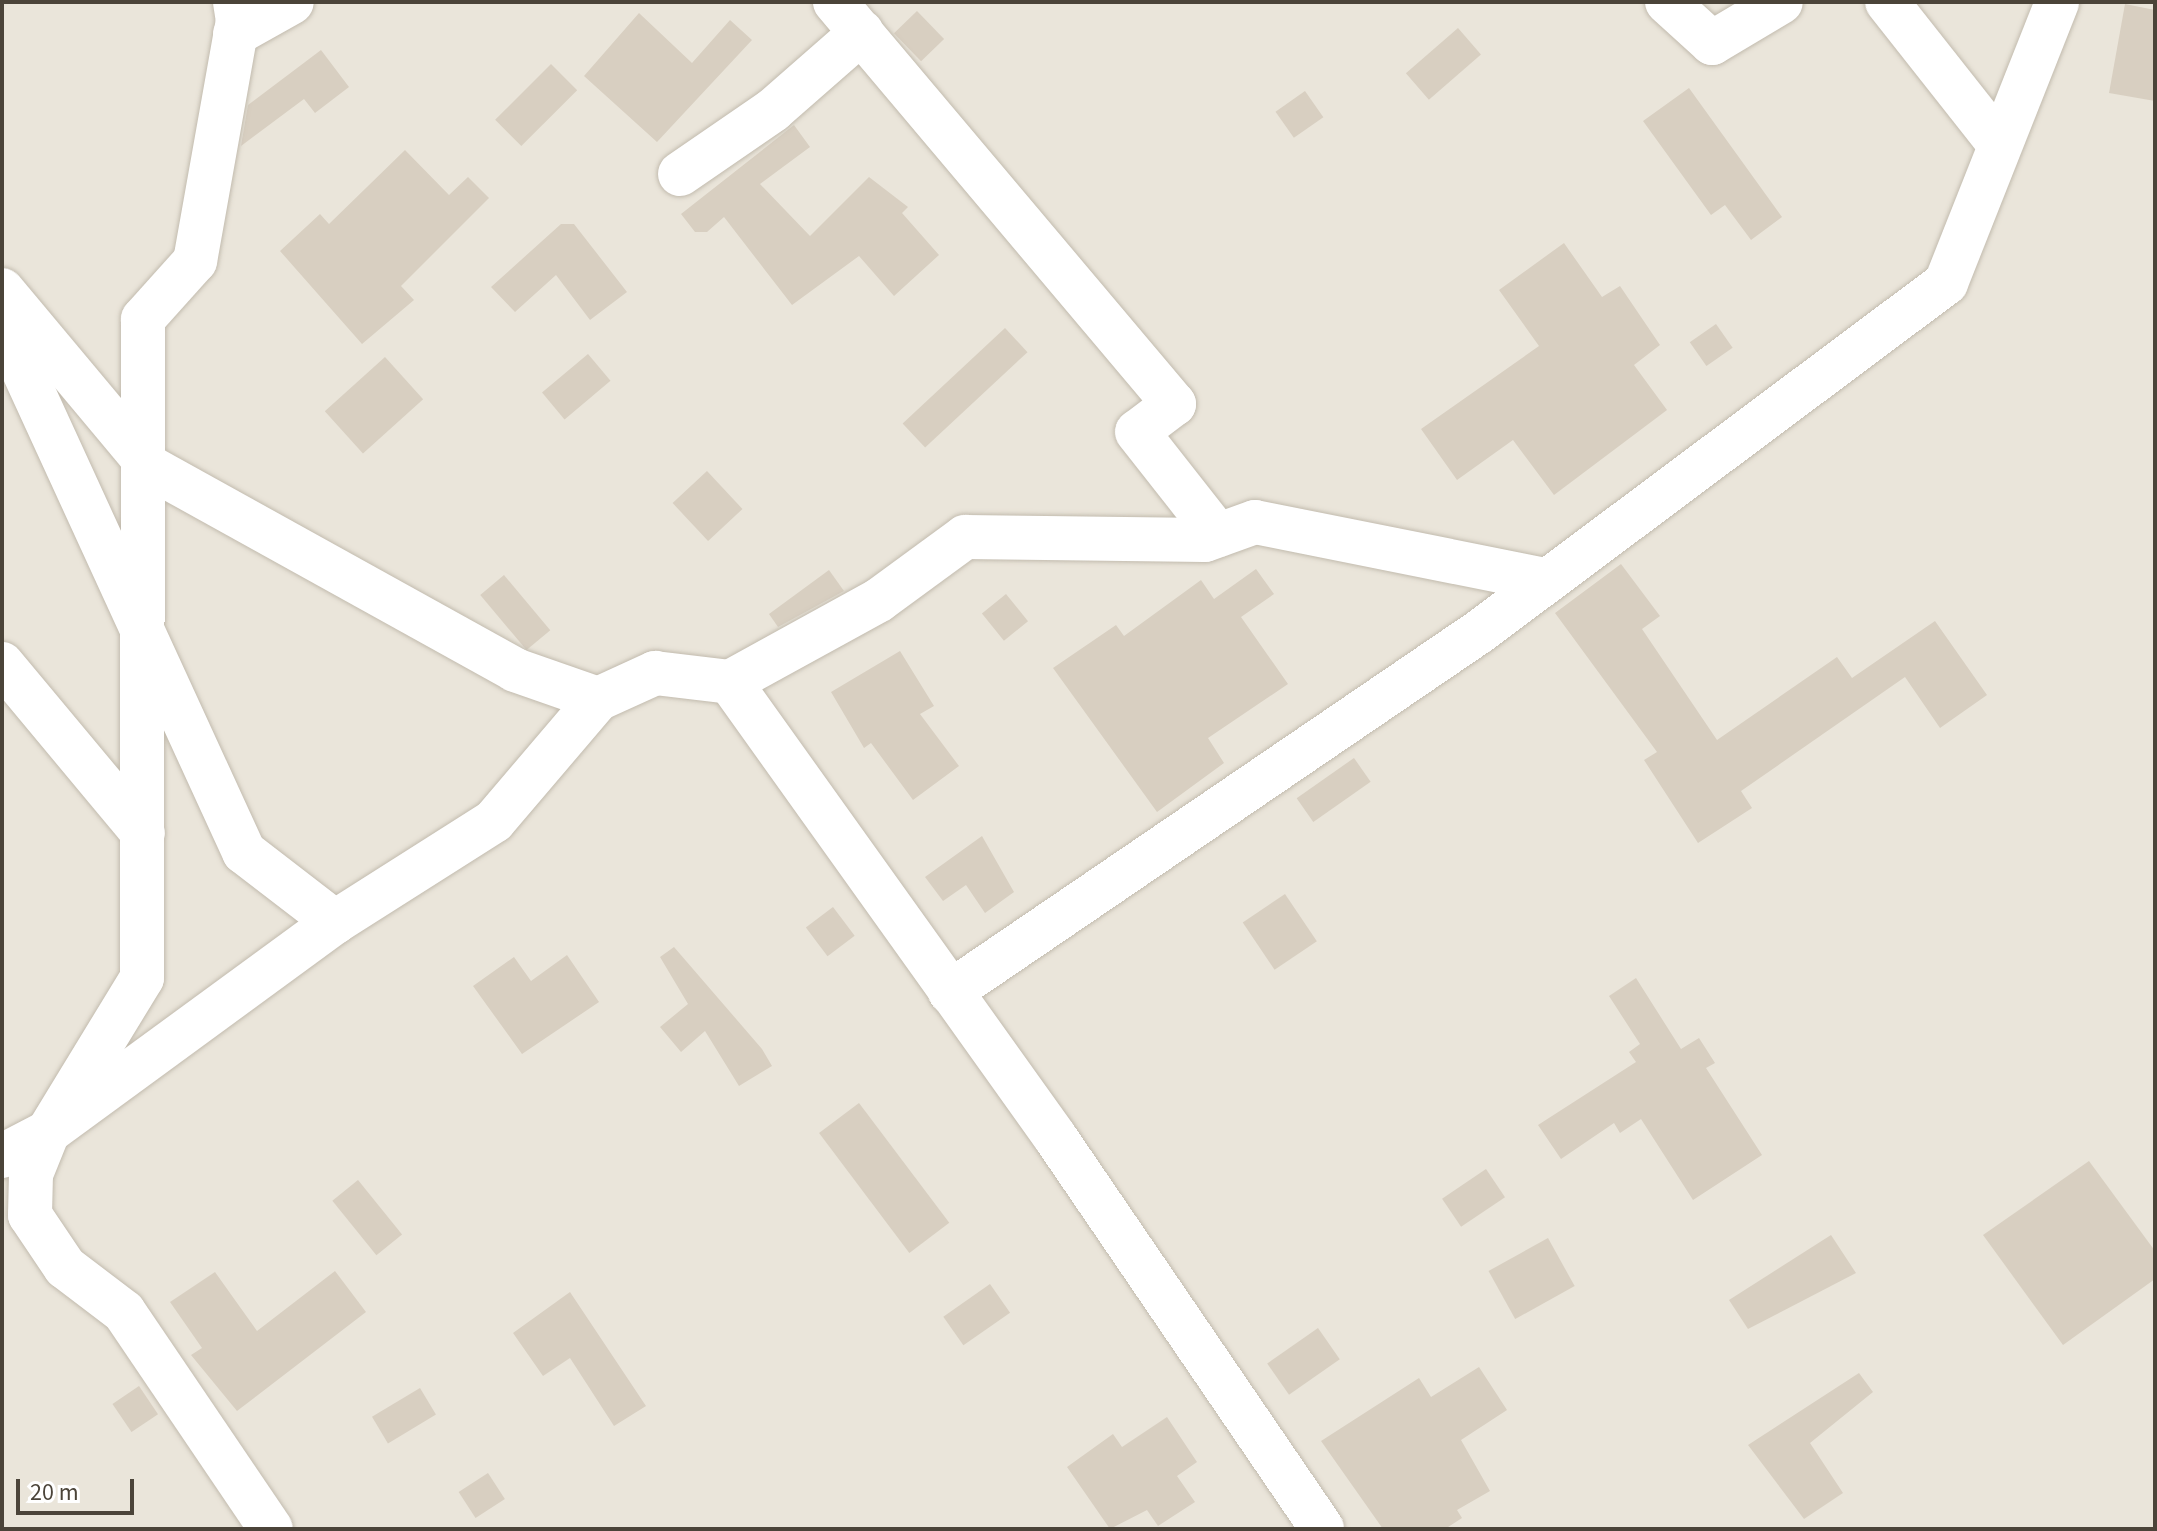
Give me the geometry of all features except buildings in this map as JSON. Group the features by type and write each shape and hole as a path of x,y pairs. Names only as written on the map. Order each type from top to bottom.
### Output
{"street":[{"path":"271,1529 124,1312 65,1267 30,1215 31,1174 48,1132 142,978 143,319 195,261 235,18 292,2"},
{"path":"1667,2 1712,43 1781,2"},
{"path":"1887,2 1999,144"},
{"path":"950,992 1479,632 1541,579 1946,283 2057,2"},
{"path":"680,174 773,110 848,17 1174,404 1137,432 1218,535"},
{"path":"2,290 144,462 515,670 598,699"},
{"path":"2,324 144,642 244,852 335,922"},
{"path":"2,1156 48,1132 335,922 494,821 598,699 655,673 730,682 879,600 965,537 1218,535 1255,522 1541,579"},
{"path":"2,664 143,833"},
{"path":"730,682 950,992 1322,1529"}],"shaded area":[{"path":"2,2 2155,2 2155,1529 2,1529"}]}
